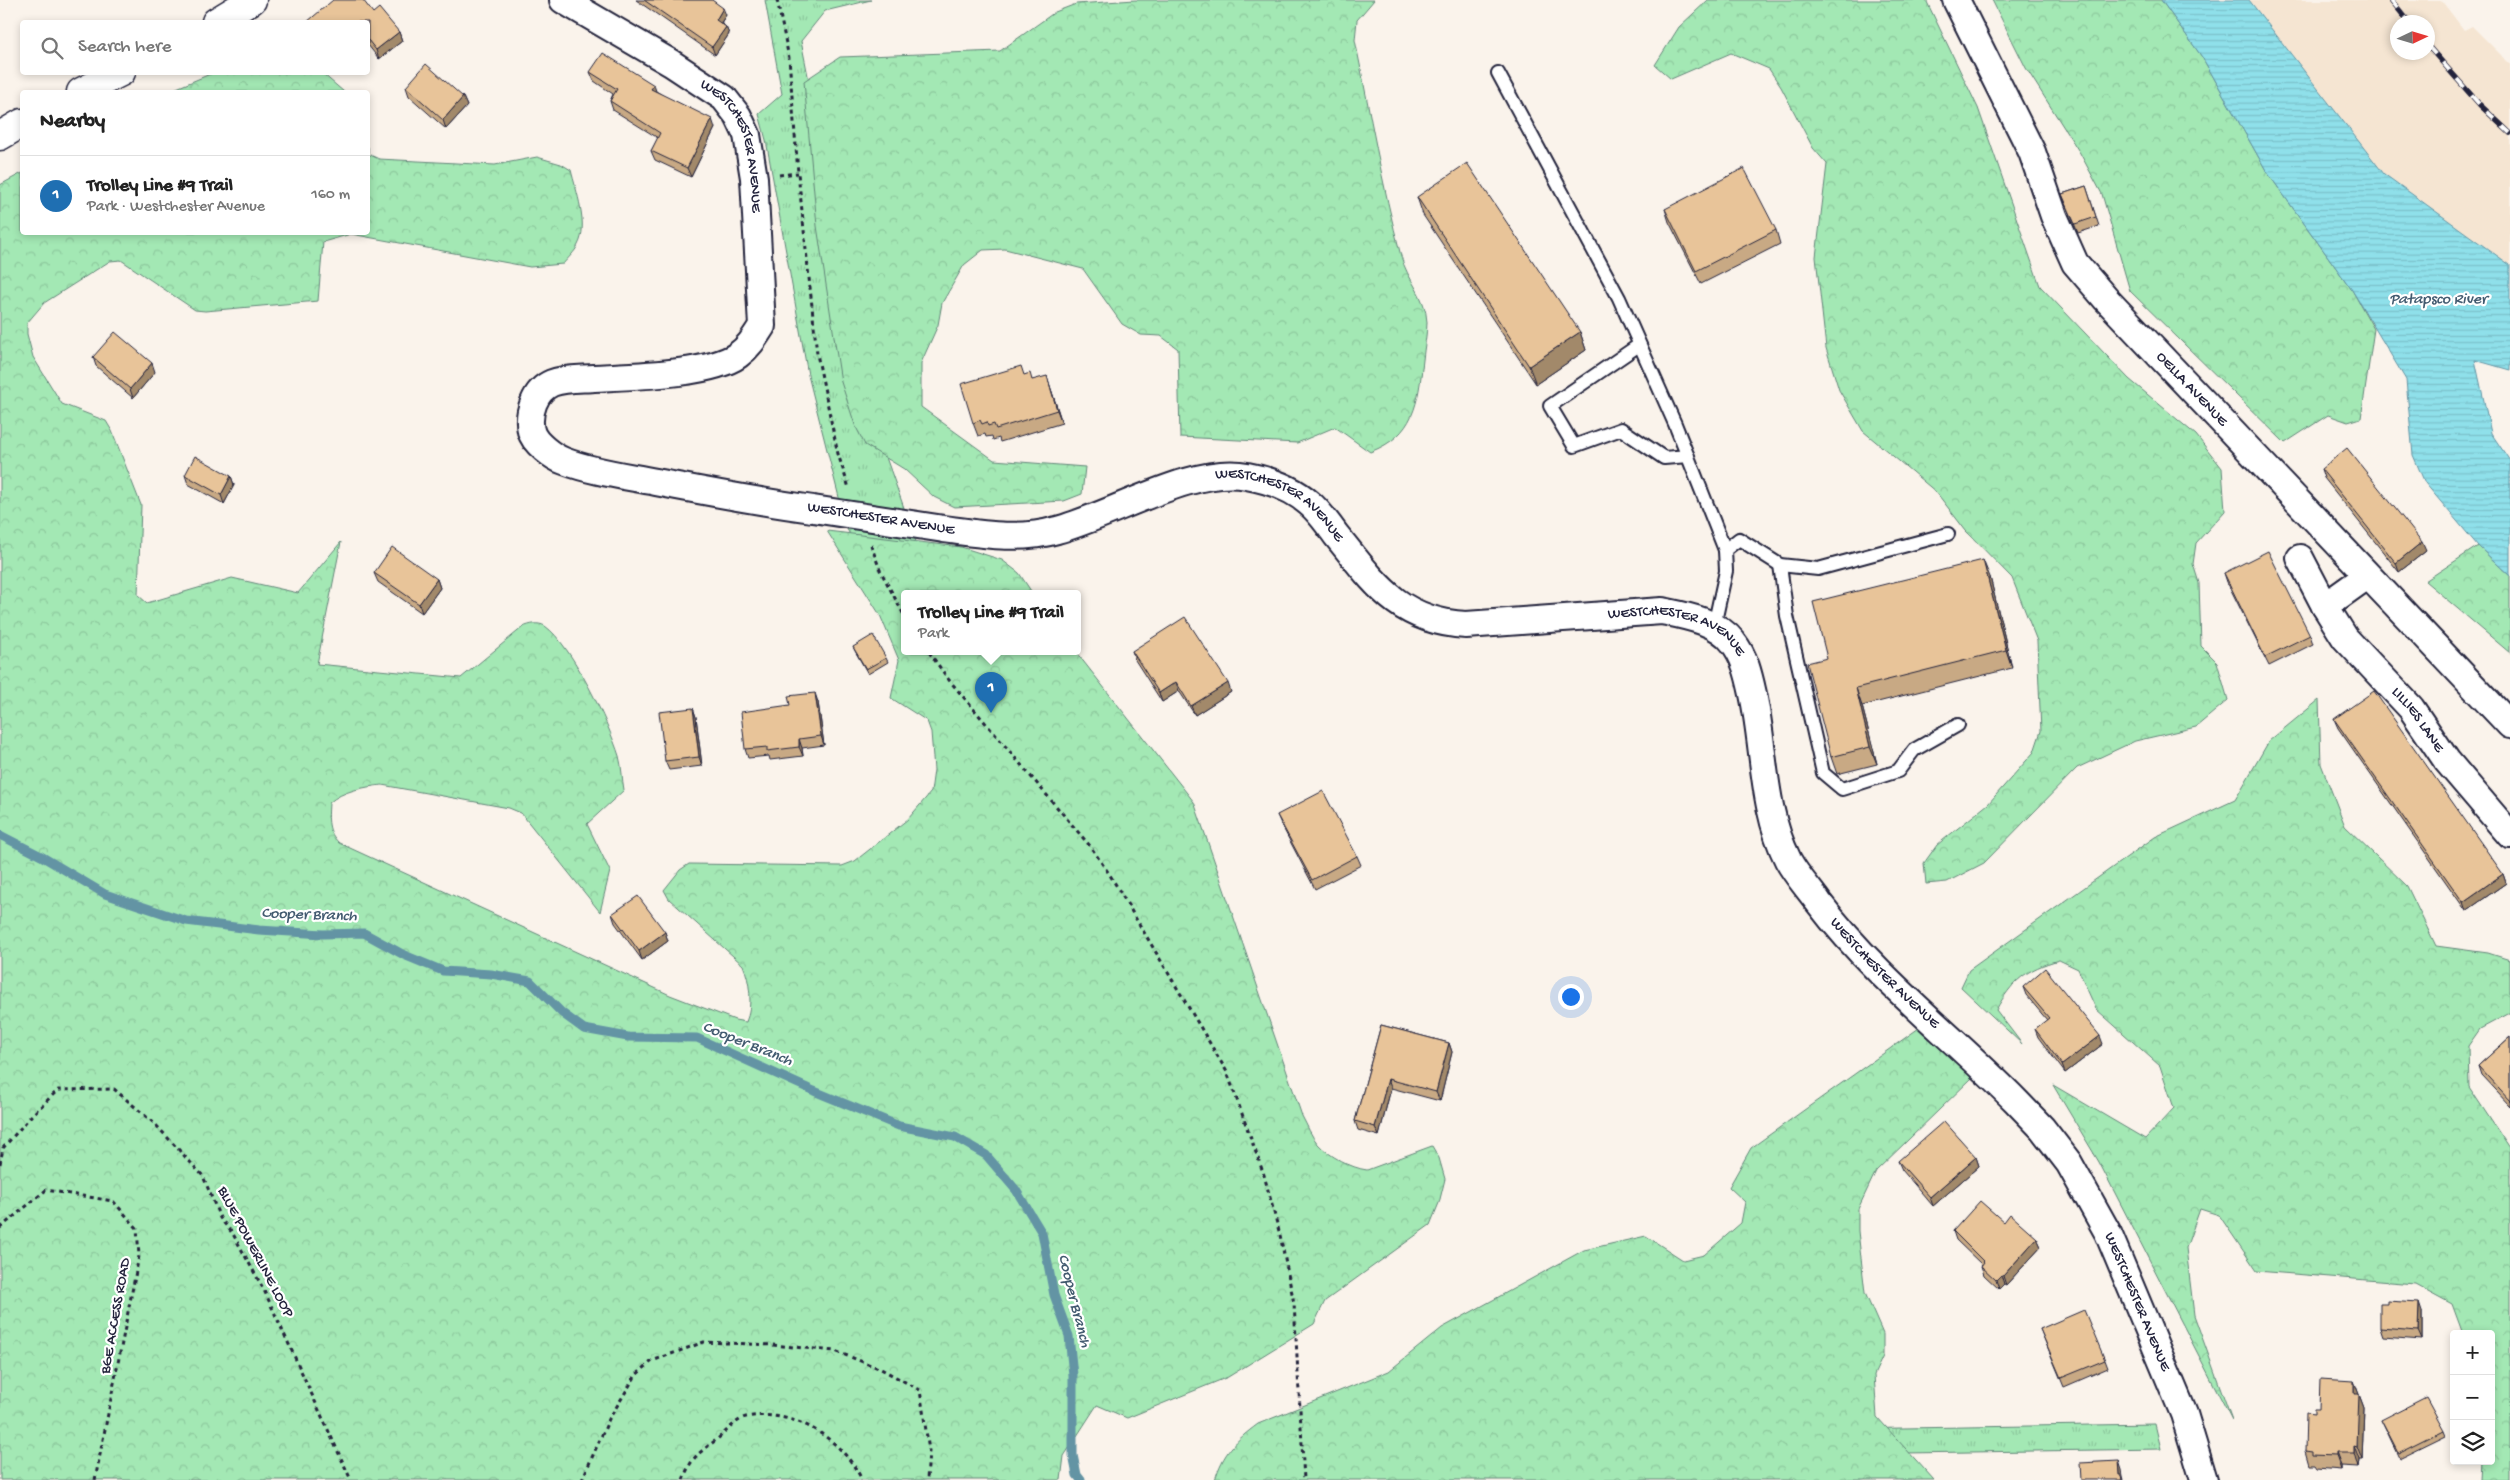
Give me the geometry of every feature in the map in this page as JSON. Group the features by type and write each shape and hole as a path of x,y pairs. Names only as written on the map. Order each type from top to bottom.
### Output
{"main road":[{"path":"219,20 252,0"},
{"path":"86,90 115,75"},
{"path":"0,136 20,124"}],"street":[{"name":"WESTCHESTER AVENUE","path":"563,0 671,63 724,98 738,116 747,134 754,178 762,326 753,342 737,356 712,366 656,374 576,379 552,383 537,396 530,412 531,432 542,446 562,461 599,471 757,501 980,534 1033,535 1087,521 1170,488 1211,476 1245,475 1278,484 1310,503 1378,587 1401,606 1422,617 1445,624 1466,626 1662,612 1688,616 1714,626 1733,641 1748,668 1775,827 1788,861 1841,932 2016,1101 2042,1128 2068,1162 2112,1242 2184,1414 2204,1480"},
{"name":"OELLA AVENUE","path":"1956,0 2032,152 2054,216 2075,263 2367,576 2510,724"},
{"name":"LILLIES LANE","path":"2300,558 2325,606 2345,638 2411,708 2447,761 2510,835"},
{"path":"2325,606 2367,576"}],"lane":[{"path":"1498,73 1619,298 1688,456 1725,550 1726,572 1714,626"},
{"path":"1639,345 1550,406 1574,446 1621,428 1664,458 1688,456"},
{"path":"1725,550 1740,539 1780,565 1818,569 1948,534"},
{"path":"1780,565 1787,616 1823,774 1842,789 1898,771 1914,750 1958,725"}],"path":[{"path":"777,0 789,58 799,181 817,354"},
{"path":"931,655 949,680 1090,846 1110,875 1227,1072 1264,1175 1280,1235 1294,1303 1304,1480"},
{"name":"BLUE POWERLINE LOOP","path":"0,1164 3,1148 31,1116 58,1090 114,1089 155,1124 203,1176 220,1218 233,1234 264,1290 351,1480"},
{"name":"BGE ACCESS ROAD","path":"0,1228 46,1190 113,1201 136,1228 139,1256 95,1480"},
{"path":"582,1480 609,1419 636,1375 652,1361 704,1342 774,1344 835,1351 882,1369 920,1390 929,1451 928,1480"},
{"path":"683,1480 690,1461 745,1417 790,1418 833,1441 855,1465 862,1480"}],"shaded area":[{"path":"2249,0 2441,0 2464,30 2472,26 2510,64 2510,265 2384,174"}],"green space":[{"path":"765,0 871,0 825,11 801,41 883,449 923,561 907,590 901,590 901,592 872,577 847,529 808,375 766,140 759,114 782,94"},
{"path":"1135,0 1374,0 1357,20 1355,40 1394,229 1404,265 1420,296 1427,322 1419,390 1412,416 1397,437 1370,452 1335,427 1297,443 1180,437 1178,349 1161,336 1141,335 1122,324 1083,269 1005,249 983,250 964,265 942,303 938,325 921,363 921,407 994,460 1085,467 1082,494 1064,501 954,507 934,497 904,469 865,445 855,425 841,382 817,226 804,81 840,57 1000,51 1055,12 1076,4"},
{"path":"1708,0 1926,0 1978,108 2040,286 2129,379 2196,435 2222,468 2225,511 2196,543 2193,564 2199,583 2201,646 2217,662 2228,700 2196,727 2135,741 2077,768 1984,863 1947,882 1926,884 1924,863 1937,845 1988,804 2034,752 2041,731 2037,641 2012,578 1966,531 1936,492 1863,431 1839,390 1826,348 1816,257 1827,164 1813,148 1781,87 1769,69 1731,53 1671,79 1655,65 1679,27"},
{"path":"1992,0 2161,0 2202,57 2267,172 2352,290 2374,329 2361,418 2348,422 2328,415 2285,443 2130,291 2102,194 2080,153 2026,68"},
{"path":"208,75 324,75 342,90 172,90"},
{"path":"370,155 379,159 495,165 537,157 561,164 571,170 582,218 581,237 578,245 563,264 530,267 356,235 370,235"},
{"path":"20,174 20,235 348,235 323,242 318,301 205,311 195,310 121,260 110,261 44,303 27,323 27,334 33,357 62,404 106,421 112,431 141,505 138,595 147,603 232,578 298,593 341,542 317,664 461,678 523,627 537,624 545,626 556,636 578,667 588,686 614,742 620,760 624,790 587,824 610,871 600,912 521,813 509,808 382,785 361,788 340,795 329,803 330,830 339,843 670,995 735,1020 746,1022 750,994 743,965 669,899 664,890 680,870 689,864 842,866 855,861 908,819 931,792 934,770 931,732 927,721 891,698 899,660 880,615 827,531 961,547 1002,560 1019,573 1030,590 901,590 901,655 1078,655 1194,802 1302,1116 1313,1138 1334,1157 1354,1167 1367,1170 1432,1146 1439,1158 1445,1179 1439,1203 1430,1225 1325,1301 1314,1324 1228,1377 1127,1418 1097,1405 1064,1456 1061,1480 0,1480 0,185"},
{"path":"2478,546 2510,576 2510,653 2425,581"},
{"path":"2319,700 2321,764 2345,826 2407,886 2436,946 2488,953 2510,960 2510,1013 2480,1029 2468,1046 2469,1087 2510,1149 2510,1480 2482,1480 2483,1465 2495,1465 2495,1330 2462,1330 2452,1304 2415,1284 2257,1271 2219,1215 2200,1209 2186,1248 2194,1315 2232,1420 2099,1162 2053,1085 2145,1139 2174,1108 2160,1066 2096,1009 2078,969 2059,960 2037,968 2021,978 2008,991 1996,1010 2022,1044 1961,987 1969,970 2155,837 2235,800 2269,741"},
{"path":"1926,1023 1972,1078 1876,1171 1858,1209 1858,1231 1865,1293 1883,1334 1883,1356 1874,1375 1877,1417 1934,1480 1215,1480 1222,1462 1231,1448 1258,1424 1389,1371 1442,1328 1584,1250 1646,1236 1683,1260 1704,1255 1741,1223 1745,1202 1729,1187 1751,1148"},
{"path":"2155,1424 2161,1449 1780,1455 1571,1480 1778,1430"}],"water":[{"name":"Patapsco River","path":"2161,0 2249,0 2384,174 2510,265 2510,370 2475,360 2491,433 2510,461 2510,576 2478,546 2425,483 2413,455 2406,380 2352,290 2267,172 2202,57"}],"building":[{"path":"333,0 363,0 373,13 379,8 399,32 376,50 370,42 370,20 309,20"},
{"path":"644,0 712,0 723,8 716,20 726,27 712,47"},
{"path":"603,53 654,85 651,89 712,119 687,168 651,151 660,133 610,101 617,89 590,72"},
{"path":"426,64 463,97 443,120 406,87"},
{"path":"1467,163 1580,332 1529,366 1417,197"},
{"path":"1744,168 1776,230 1696,271 1665,209"},
{"path":"2086,186 2096,217 2075,224 2062,194"},
{"path":"115,332 152,363 130,389 93,357"},
{"path":"1021,366 1024,375 1030,373 1032,380 1047,376 1057,410 996,429 994,424 988,426 987,422 982,424 980,420 973,423 961,384"},
{"path":"2347,448 2422,542 2396,563 2321,469"},
{"path":"195,456 231,476 221,495 185,475"},
{"path":"392,547 437,579 419,604 374,573"},
{"path":"2268,551 2310,635 2265,657 2224,573"},
{"path":"1983,560 2006,650 1856,688 1870,747 1831,757 1807,663 1827,658 1813,602"},
{"path":"1185,617 1228,683 1191,706 1176,682 1159,693 1132,651"},
{"path":"873,635 886,658 866,669 853,647"},
{"path":"2374,691 2503,874 2463,902 2334,719"},
{"path":"815,693 821,736 799,739 799,747 767,751 767,747 745,749 741,712 790,705 788,696"},
{"path":"693,708 699,757 665,761 659,712"},
{"path":"1323,791 1357,856 1312,880 1277,815"},
{"path":"638,896 665,932 639,951 612,914"},
{"path":"2045,968 2100,1036 2062,1065 2035,1029 2049,1018 2023,987"},
{"path":"1381,1025 1449,1043 1436,1092 1388,1079 1375,1127 1355,1121"},
{"path":"2510,1037 2510,1101 2478,1066"},
{"path":"1944,1121 1976,1157 1930,1197 1898,1161"},
{"path":"1980,1201 2004,1222 2010,1214 2037,1238 2003,1276 2001,1275 1996,1280 1981,1266 1984,1262 1953,1231"},
{"path":"2387,1301 2419,1303 2418,1331 2380,1328 2380,1304 2387,1304"},
{"path":"2084,1310 2105,1360 2061,1378 2040,1329"},
{"path":"2320,1379 2354,1381 2354,1394 2359,1394 2357,1446 2354,1445 2354,1453 2336,1453 2336,1456 2312,1455 2312,1452 2305,1451 2306,1413 2314,1414 2314,1409 2319,1409"},
{"path":"2426,1397 2444,1430 2398,1453 2381,1420"},
{"path":"2119,1461 2120,1475 2122,1475 2123,1480 2081,1480 2080,1463"}],"waterway":[{"name":"Cooper Branch","path":"0,835 41,856 105,894 186,921 259,930 323,934 364,933 404,955 443,971 491,974 530,981 562,1013 584,1029 628,1037 697,1038 814,1091 899,1126 955,1137 986,1155 1016,1190 1042,1233 1054,1295 1069,1336 1073,1375 1073,1455 1077,1475 1081,1480"}],"railway":[{"path":"2391,0 2403,15"},
{"path":"2435,54 2480,105 2510,133"}],"place":[{"name":"Trolley Line #9 Trail","path":"991,713"}]}
